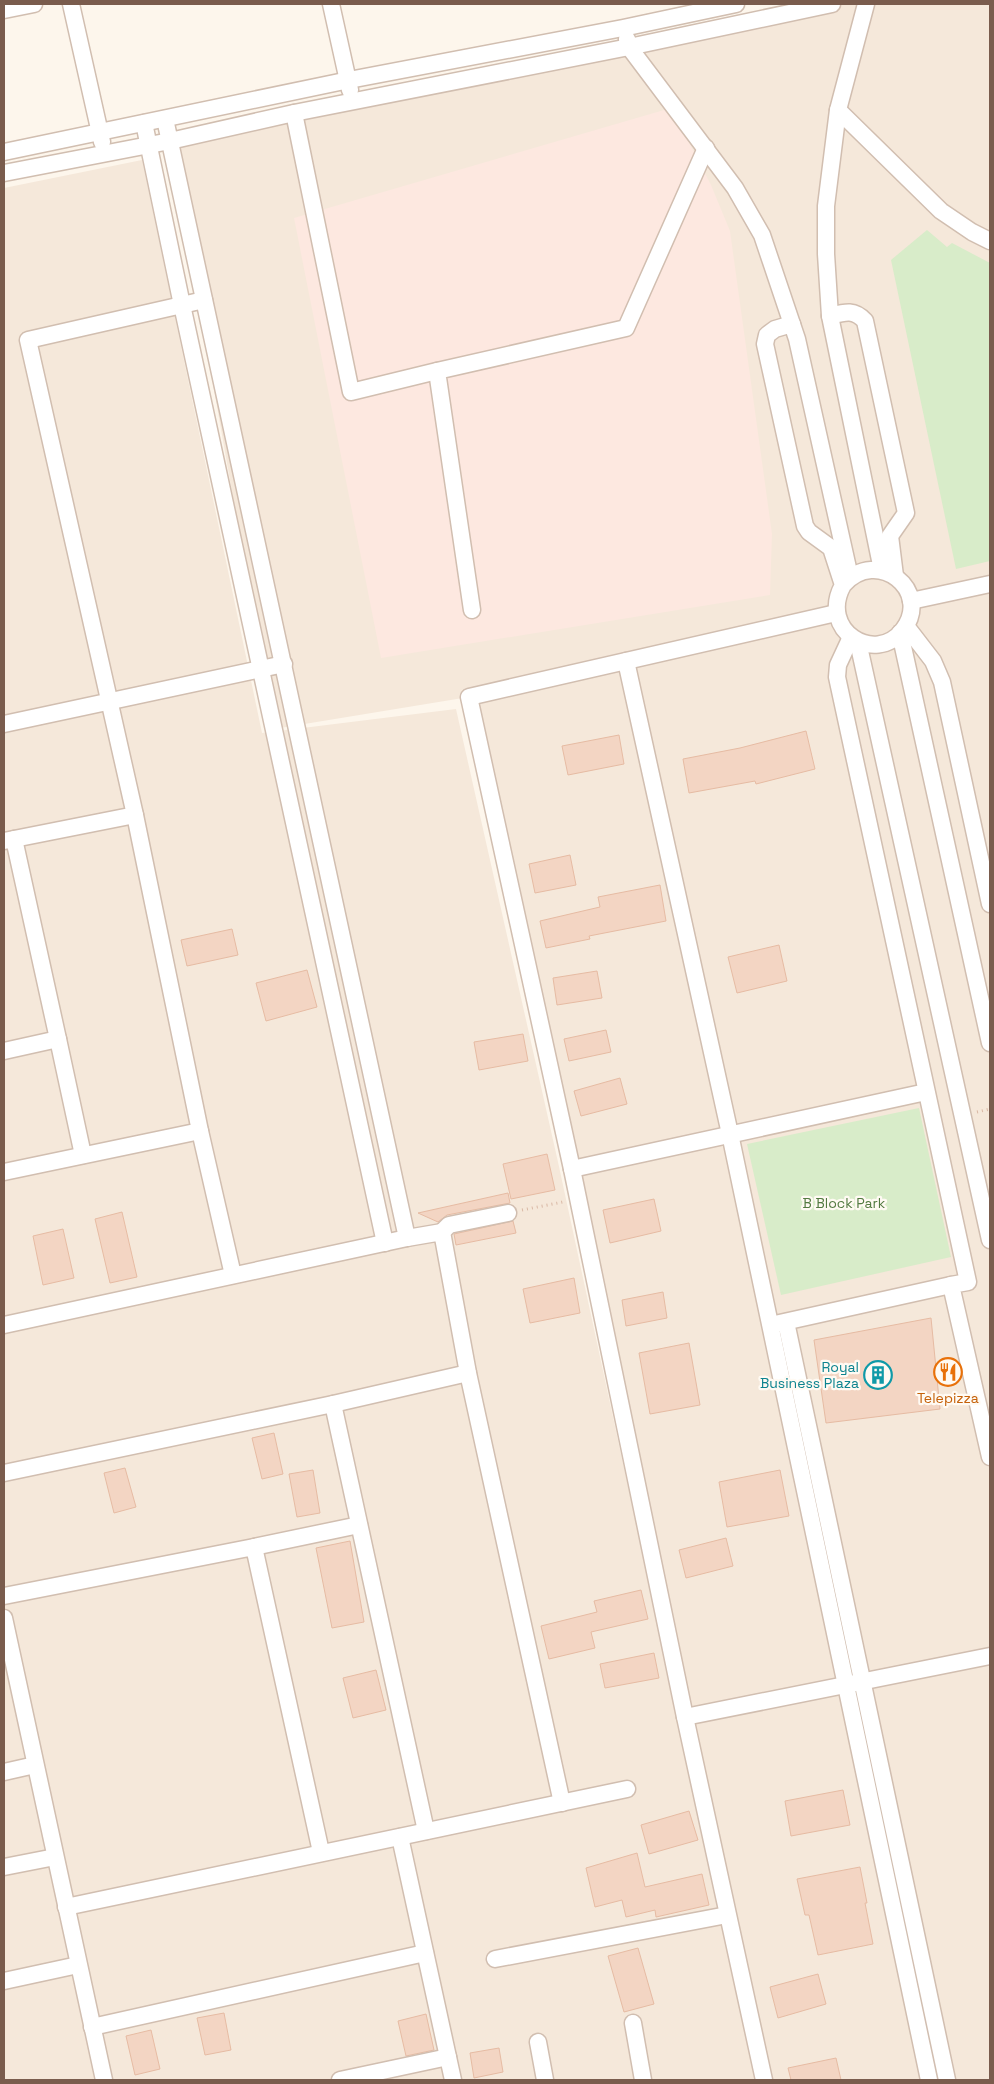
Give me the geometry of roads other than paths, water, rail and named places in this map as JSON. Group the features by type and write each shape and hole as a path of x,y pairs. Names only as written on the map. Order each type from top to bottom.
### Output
{"street":[{"path":"4,10 34,4"},
{"path":"70,4 105,154"},
{"path":"331,4 349,80 352,102"},
{"path":"4,152 349,80 623,28 736,4"},
{"path":"4,173 149,146 294,113 629,47 832,4"},
{"path":"866,4 838,110 826,206 826,254 830,316 888,573"},
{"path":"623,28 629,47 706,148 747,207 762,235 792,324 846,581"},
{"path":"838,110 941,210 972,232 990,241"},
{"path":"294,113 351,392 626,328 706,148"},
{"path":"165,119 407,1238"},
{"path":"144,123 385,1243"},
{"path":"204,300 28,340 134,815 200,1131 234,1276"},
{"path":"830,316 848,312 858,313 865,321 906,513 890,536 888,573"},
{"path":"792,324 775,329 767,335 765,344 805,526 809,532 831,548 846,581"},
{"path":"437,371 472,610"},
{"path":"871,569 888,573 902,583 911,600 911,610 903,630 891,640 881,644 869,644 854,639 841,626 836,614 838,594 846,581 860,572 871,569"},
{"path":"911,600 990,584"},
{"path":"764,2080 685,1717 572,1169 469,697 836,614"},
{"path":"903,630 933,661 942,682 990,904"},
{"path":"903,630 990,1043"},
{"path":"778,1323 968,1282 837,677 838,665 854,639"},
{"path":"854,639 984,1182 990,1240"},
{"path":"626,661 730,1134 778,1323 862,1681 948,2080"},
{"path":"4,724 284,664"},
{"path":"83,1154 58,1039 9,840 134,815"},
{"path":"4,1051 58,1039"},
{"path":"572,1169 926,1092"},
{"path":"4,1172 200,1131"},
{"path":"4,1325 442,1232 449,1225 508,1213"},
{"path":"442,1232 468,1373 562,1803"},
{"path":"951,1285 990,1457"},
{"path":"778,1323 845,1684 929,2080"},
{"path":"4,1473 333,1404 468,1373"},
{"path":"333,1404 426,1831"},
{"path":"4,1596 359,1525"},
{"path":"254,1547 321,1852"},
{"path":"4,1618 104,2080"},
{"path":"685,1717 990,1656"},
{"path":"4,1772 35,1764"},
{"path":"66,1907 627,1789"},
{"path":"400,1837 453,2080"},
{"path":"4,1867 55,1857"},
{"path":"495,1959 727,1915"},
{"path":"92,2027 425,1953"},
{"path":"4,1981 78,1965"},
{"path":"633,2023 643,2080"},
{"path":"538,2042 545,2080"},
{"path":"340,2080 448,2057"}],"place":[{"name":"Telepizza","path":"948,1372"},
{"name":"Royal Business Plaza","path":"878,1375"}],"park label":[{"name":"B Block Park","path":"844,1203"}]}
